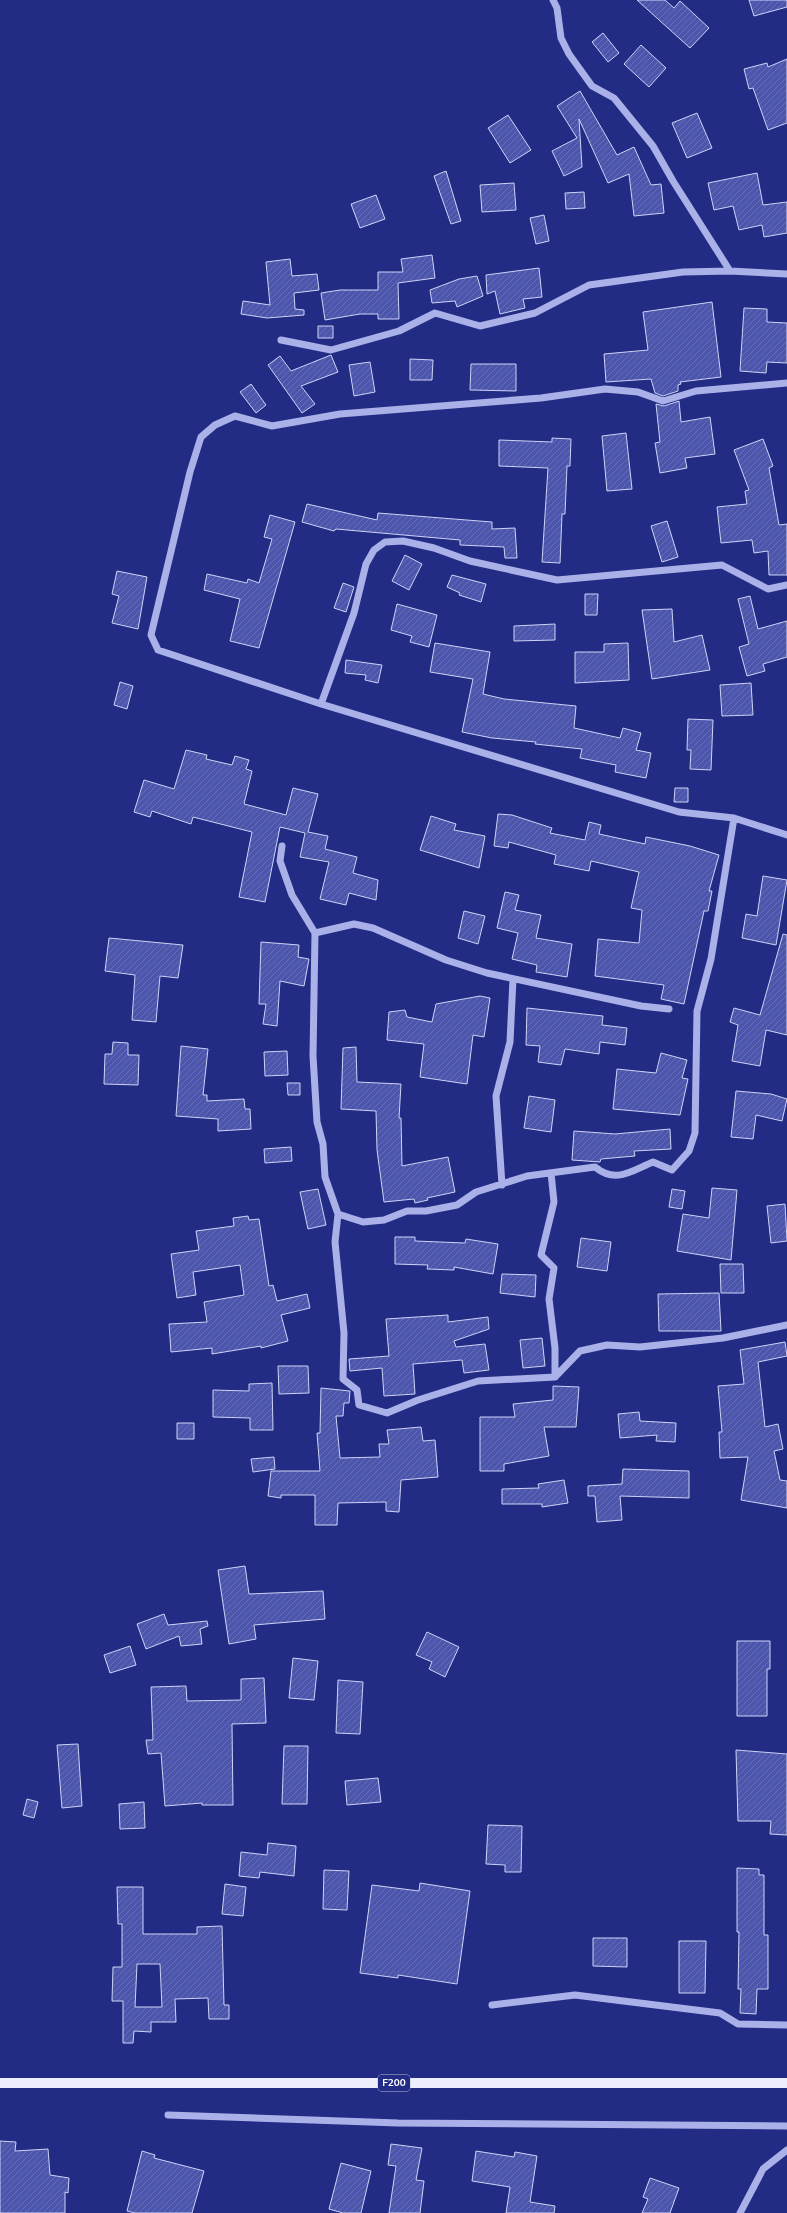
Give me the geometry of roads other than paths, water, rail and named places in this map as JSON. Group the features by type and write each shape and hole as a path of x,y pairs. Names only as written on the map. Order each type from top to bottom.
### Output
{"main road":[{"name":"F200","path":"0,2084 787,2082"}],"street":[{"path":"553,0 557,8 561,38 569,54 592,86 614,98 653,146 673,182 730,271"},
{"path":"281,340 332,350 399,331 435,313 480,326 535,314 589,285 683,272 730,271 787,274"},
{"path":"787,383 696,391 663,401 638,392 605,389 541,398 340,414 272,426 235,416 215,425 201,438 190,472 151,636 158,650 321,704 679,812 734,818 787,835"},
{"path":"321,704 354,613 366,564 374,550 385,542 403,541 422,545 470,561 557,580 722,565 768,589 787,585"},
{"path":"338,1214 363,1222 384,1220 407,1211 426,1211 457,1205 476,1192 527,1176 595,1166 604,1174 618,1176 653,1162 672,1170 689,1151 695,1133 698,1010 711,959 734,818"},
{"path":"282,846 280,861 292,895 315,933 313,1056 317,1122 323,1144 325,1177 338,1214 335,1242 344,1333 343,1379 357,1390 359,1405 387,1413 418,1400 478,1381 555,1377 580,1350 607,1346 640,1347 723,1338 787,1325"},
{"path":"315,933 354,924 373,928 446,960 513,979 587,993 641,1006 669,1009"},
{"path":"502,1185 496,1096 510,1042 513,979"},
{"path":"550,1173 554,1202 541,1255 554,1268 549,1299 555,1348 555,1377"},
{"path":"492,2006 575,1995 720,2013 738,2024 787,2025"},
{"path":"168,2115 391,2123 787,2126"},
{"path":"740,2213 763,2169 787,2150"}]}
